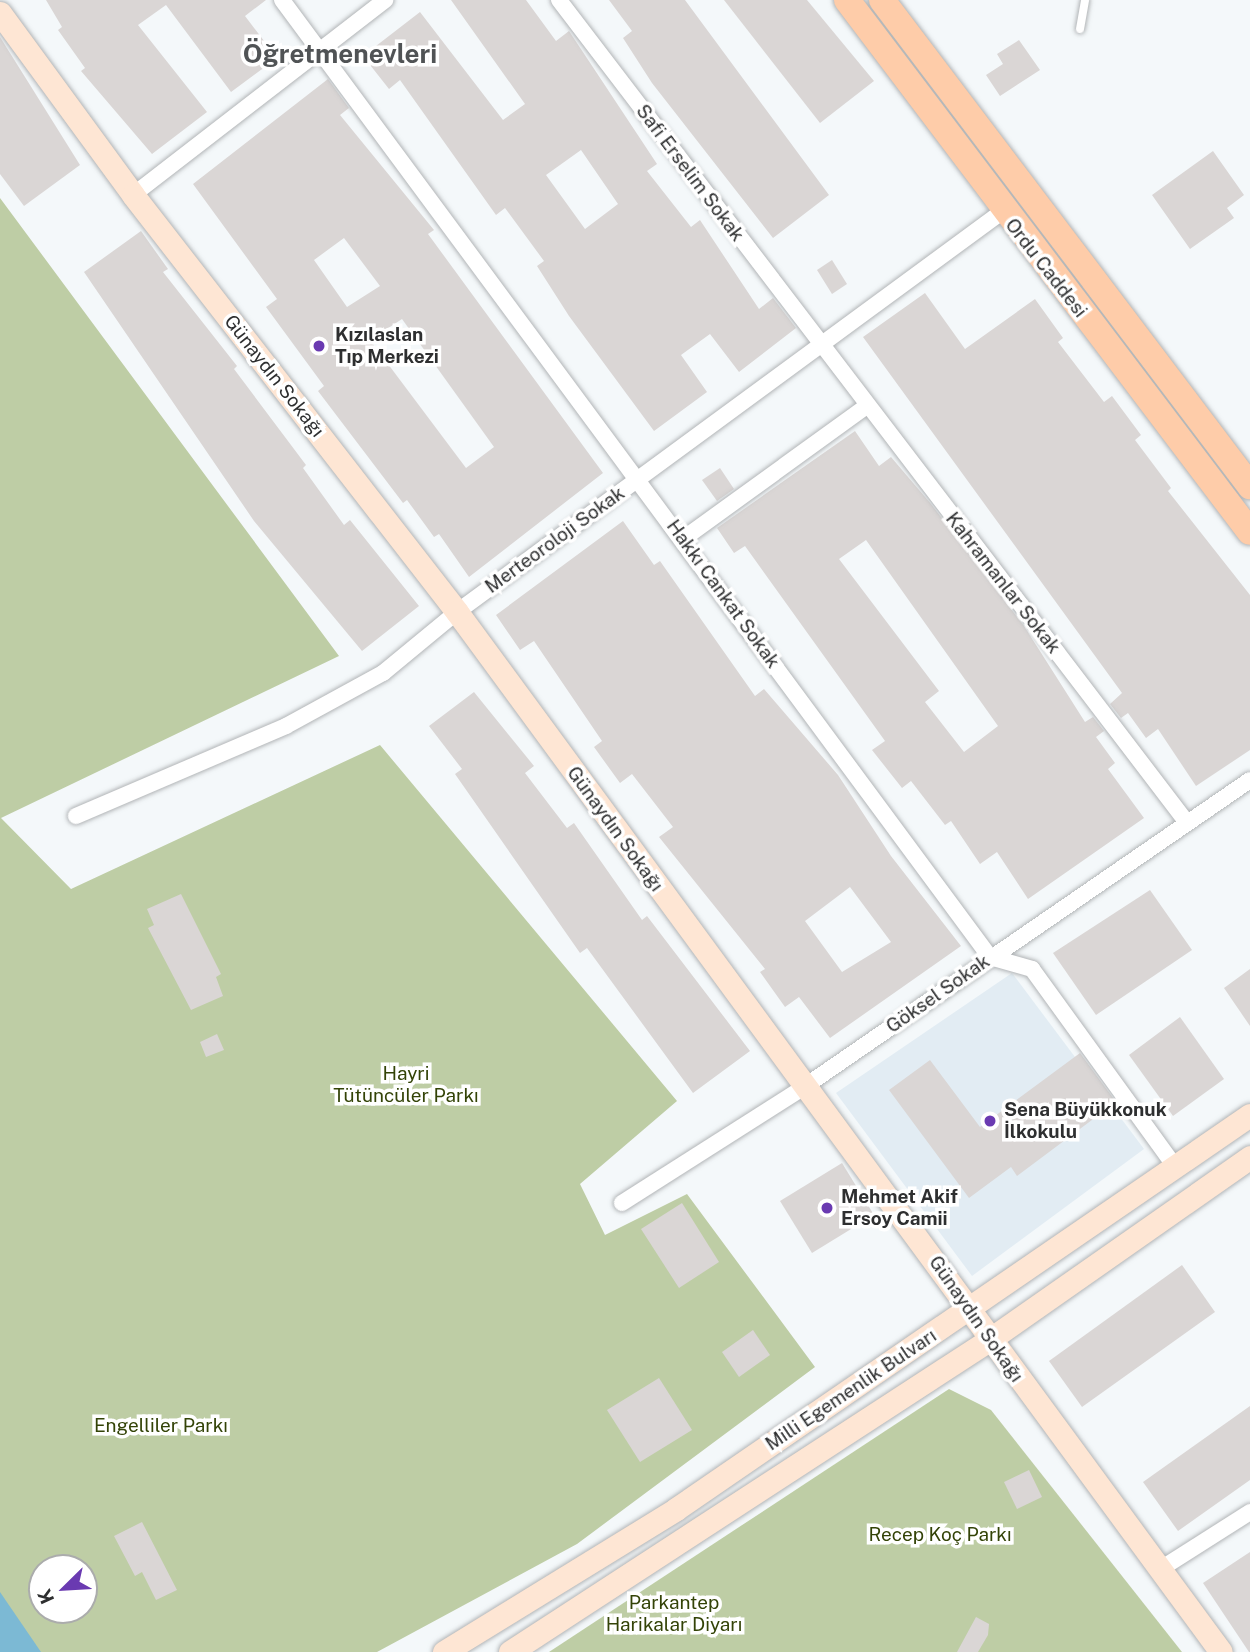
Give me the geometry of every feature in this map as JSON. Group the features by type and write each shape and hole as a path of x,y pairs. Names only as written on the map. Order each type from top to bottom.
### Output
{"main road":[{"name":"Ordu Caddesi","path":"847,0 1003,211 1250,532"},
{"name":"Ordu Caddesi","path":"882,0 1250,486"}],"street":[{"name":"Hakkı Cankat Sokak","path":"282,0 639,479 990,957"},
{"path":"133,195 385,0"},
{"name":"Safi Erselim Sokak","path":"559,0 820,346"},
{"name":"Günaydın Sokağı","path":"0,13 133,195 457,612 804,1087 972,1308 989,1340 1220,1652"},
{"name":"Merteoroloji Sokak","path":"76,816 322,706 383,673 457,612 1003,211"},
{"name":"Kahramanlar Sokak","path":"820,346 1185,820"},
{"path":"683,539 867,406"},
{"name":"Göksel Sokak","path":"622,1203 804,1087 1185,820 1250,780"},
{"path":"990,957 1032,969 1176,1168"},
{"name":"Milli Egemenlik Bulvarı","path":"444,1652 676,1509 1250,1115"},
{"name":"Milli Egemenlik Bulvarı","path":"510,1652 989,1340 1250,1157"},
{"path":"1159,1570 1250,1512"}],"lane":[{"path":"1080,29 1085,0"}],"shaded area":[{"name":"Sena Büyükkonuk İlkokulu","path":"1012,973 1144,1149 972,1276 836,1093"}],"green space":[{"path":"0,198 339,656 1,818 71,889 380,745 677,1101 580,1184 605,1235 687,1194 815,1367 577,1544 377,1652 0,1652"},
{"name":"Recep Koç Parkı","path":"949,1389 991,1410 1182,1652 549,1652"}],"water":[{"path":"0,1592 41,1652 0,1652"}],"building":[{"path":"46,0 266,0 245,16 277,58 231,92 166,5 138,25 207,112 152,154 81,71 85,68 58,30 62,27"},
{"path":"451,0 526,0 556,41 569,31 657,164 647,171 691,227 700,220 759,309 773,298 796,328 739,372 710,334 681,355 707,392 654,431 569,316 537,266 544,261 505,208 496,215 400,80 389,89 363,56 420,12 503,120 525,104","holes":["581,150 618,204 585,229 546,175"]},
{"path":"609,0 685,0 829,195 773,238 652,83 623,38 632,31"},
{"path":"724,0 807,0 874,81 820,123"},
{"path":"0,37 80,165 24,206 0,174"},
{"path":"1019,40 1040,70 1000,96 986,75 1003,64 997,54"},
{"path":"328,79 349,108 340,115 434,230 428,234 603,473 469,577 439,534 434,537 407,500 403,503 318,391 324,386 266,307 277,299 193,184","holes":["344,238 380,286 347,307 314,260","402,319 494,447 466,468 370,340"]},
{"path":"1213,151 1244,195 1227,208 1234,218 1190,249 1152,195"},
{"path":"141,231 168,269 163,272 237,366 234,369 306,465 303,468 344,525 350,520 419,606 362,651 254,521 84,272"},
{"path":"832,260 847,284 832,294 817,270"},
{"path":"925,293 965,349 1035,299 1063,338 1058,342 1104,402 1112,396 1141,435 1135,440 1171,488 1168,491 1250,595 1250,750 1196,786 1158,729 1146,738 1128,713 1121,718 1110,704 1122,693 863,337"},
{"path":"855,431 879,466 891,457 931,504 1024,626 1085,722 1093,717 1104,731 1096,737 1115,763 1108,769 1144,818 1028,899 997,852 980,864 951,821 945,825 911,781 902,788 872,750 885,741 745,546 734,553 717,528","holes":["866,540 998,726 964,752 925,702 939,691 839,559"]},
{"path":"720,468 734,489 717,501 702,480"},
{"path":"623,521 654,565 660,561 755,696 764,689 838,775 891,856 961,946 830,1038 799,997 785,1007 760,972 765,969 659,837 673,827 632,774 620,783 594,747 602,741 534,641 520,650 496,615","holes":["850,887 891,942 842,972 805,921"]},
{"path":"474,692 534,766 525,773 567,828 574,823 642,920 647,916 750,1051 693,1093 587,948 580,953 455,774 462,769 429,726"},
{"path":"1150,890 1192,950 1096,1015 1053,953"},
{"path":"181,894 221,974 216,977 223,996 191,1010 148,928 154,925 147,909"},
{"path":"1250,969 1250,1026 1224,988"},
{"path":"1180,1017 1224,1079 1173,1116 1129,1055"},
{"path":"217,1034 224,1050 206,1057 200,1042"},
{"path":"1080,1053 1116,1102 1017,1176 1011,1167 969,1198 889,1090 930,1060 980,1127"},
{"name":"Mehmet Akif Ersoy Camii","path":"842,1163 874,1215 812,1253 780,1201"},
{"path":"682,1203 719,1262 679,1288 641,1229"},
{"path":"1182,1265 1215,1312 1082,1407 1049,1361"},
{"path":"753,1330 770,1355 739,1377 722,1352"},
{"path":"659,1378 692,1430 640,1462 607,1410"},
{"path":"1250,1406 1250,1480 1178,1531 1143,1482"},
{"path":"1029,1470 1042,1497 1017,1509 1004,1482"},
{"path":"142,1522 177,1590 156,1600 142,1572 135,1576 114,1536"},
{"path":"1250,1552 1250,1652 1249,1652 1203,1583"},
{"path":"976,1617 989,1624 988,1635 978,1652 957,1652"}],"place":[{"name":"Kızılaslan Tıp Merkezi","path":"319,346"},
{"name":"Sena Büyükkonuk İlkokulu","path":"990,1121"},
{"name":"Mehmet Akif Ersoy Camii","path":"827,1208"}],"district":[{"name":"Öğretmenevleri","path":"340,54"}],"park label":[{"name":"Hayri Tütüncüler Parkı","path":"406,1085"},
{"name":"Engelliler Parkı","path":"161,1426"},
{"name":"Parkantep Harikalar Diyarı","path":"674,1614"}]}
